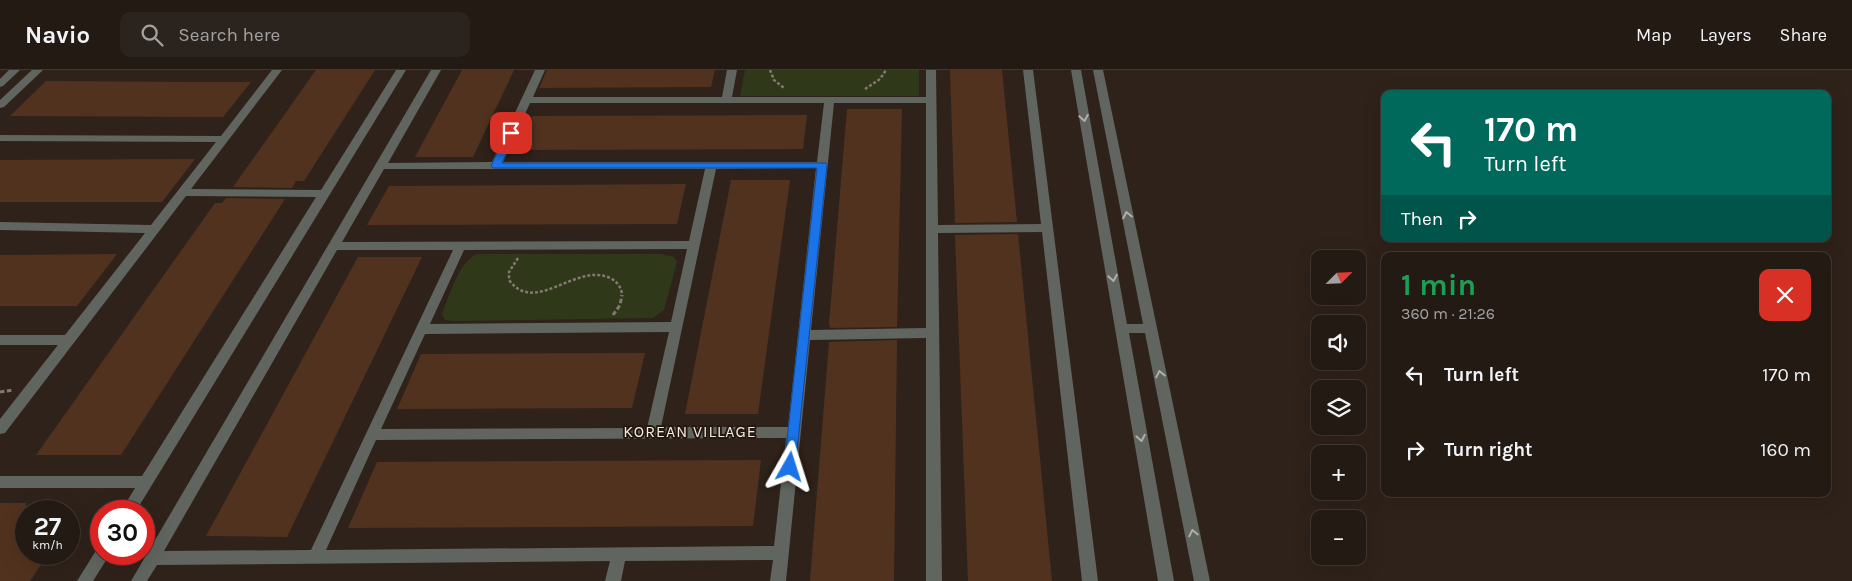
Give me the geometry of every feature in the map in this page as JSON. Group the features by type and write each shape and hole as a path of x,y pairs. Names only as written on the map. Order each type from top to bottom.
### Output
{"street":[{"path":"0,84 15,70"},
{"path":"2,101 38,70"},
{"path":"0,429 277,70"},
{"path":"135,500 401,70"},
{"path":"155,553 436,70"},
{"path":"496,166 540,70"},
{"path":"726,100 732,70"},
{"path":"930,70 934,581"},
{"path":"1028,70 1090,581"},
{"path":"1076,70 1166,581"},
{"path":"1098,70 1202,581"},
{"path":"526,100 829,102 931,100"},
{"path":"778,581 829,102"},
{"path":"0,138 224,139"},
{"path":"380,166 822,165"},
{"path":"653,432 710,166"},
{"path":"183,192 324,194"},
{"path":"0,226 154,229"},
{"path":"931,229 1047,228"},
{"path":"333,246 693,245"},
{"path":"315,557 460,246"},
{"path":"422,329 676,328"},
{"path":"1122,328 1150,329"},
{"path":"804,335 932,333"},
{"path":"0,340 69,340"},
{"path":"372,435 794,432"},
{"path":"0,482 146,482"},
{"path":"155,558 781,553"},
{"path":"613,581 619,554"},
{"path":"85,581 95,565"},
{"path":"139,581 148,565"}],"path":[{"path":"538,246 519,257 512,264 509,280 516,288 531,293 542,292 578,276 589,275 609,278 620,288 623,295 618,309 604,323 594,327"}],"green space":[{"path":"745,70 919,70 919,96 740,96"},
{"path":"477,254 661,254 674,257 677,262 664,310 653,318 445,320 442,314 455,280 465,264"}],"building":[{"path":"316,70 375,70 304,181 296,181 292,188 233,187"},
{"path":"462,70 514,70 473,157 415,157"},
{"path":"547,70 715,70 711,87 539,88"},
{"path":"950,70 1002,70 1017,222 955,223"},
{"path":"46,81 251,82 223,117 10,116"},
{"path":"847,109 902,109 897,327 830,328 829,324"},
{"path":"807,115 803,149 517,150 532,116"},
{"path":"195,159 162,202 0,202 0,160"},
{"path":"731,180 790,180 758,414 685,414"},
{"path":"686,184 677,224 367,225 389,186"},
{"path":"226,198 285,199 121,455 36,455 215,203 222,203"},
{"path":"1018,234 1052,581 968,581 955,235"},
{"path":"117,254 77,306 0,306 0,255"},
{"path":"358,257 422,257 287,537 206,536"},
{"path":"897,340 894,581 810,581 829,342"},
{"path":"645,353 632,408 397,409 421,354"},
{"path":"761,460 753,526 348,528 377,462"},
{"path":"0,503 15,503 15,565 41,565 30,581 0,581"}],"district":[{"name":"KOREAN VILLAGE","path":"690,431"}],"route":[{"path":"511,133 496,166 822,165 790,467"}]}
